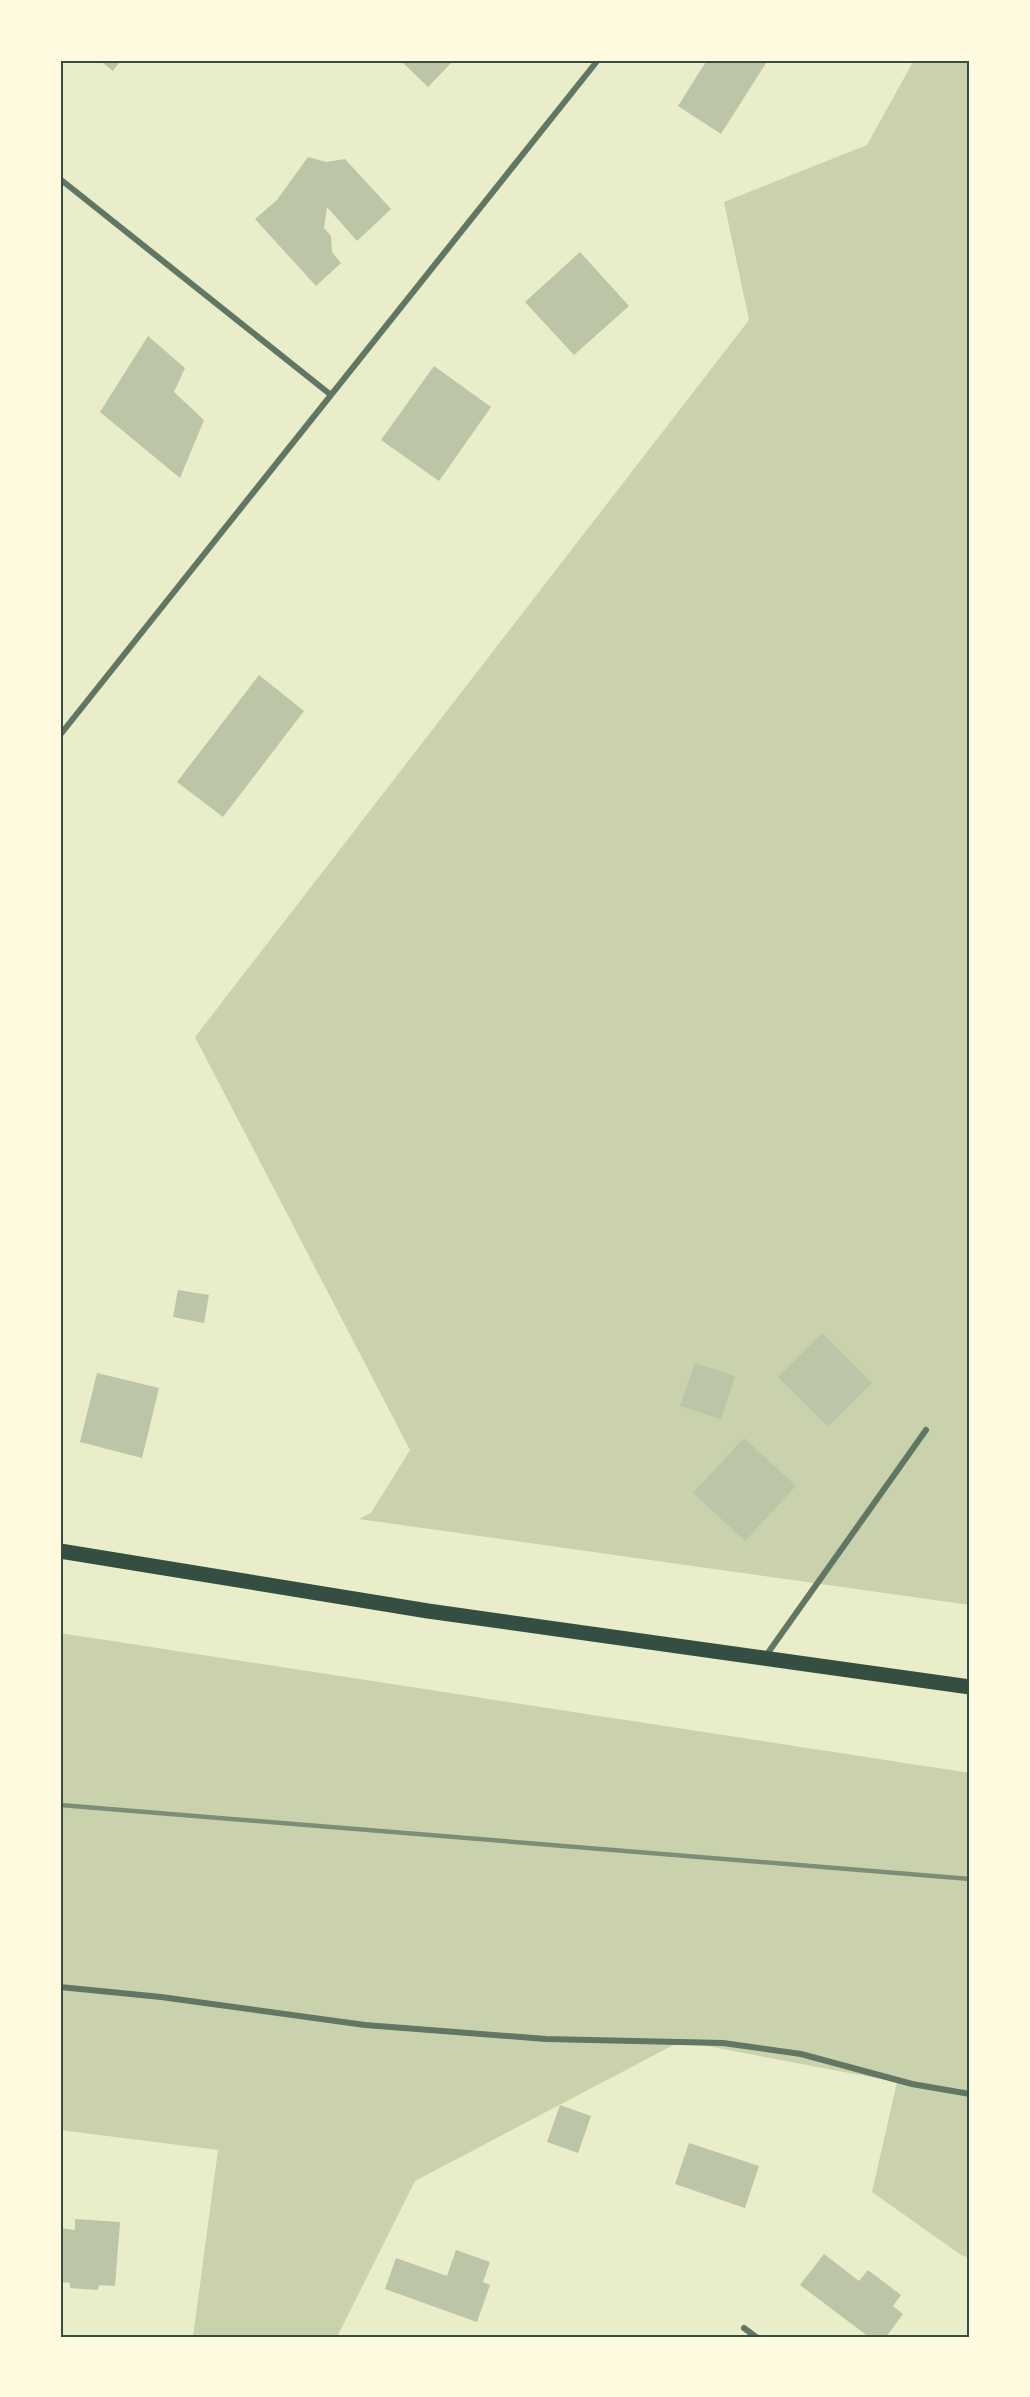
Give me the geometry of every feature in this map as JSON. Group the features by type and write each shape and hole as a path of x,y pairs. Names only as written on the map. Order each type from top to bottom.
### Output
{"main road":[{"path":"60,1551 428,1611 970,1687"}],"street":[{"path":"60,735 598,60"},
{"path":"60,179 331,395"},
{"path":"765,1657 926,1430"},
{"path":"60,1987 160,1997 365,2025 546,2039 723,2043 801,2054 912,2084 970,2094"},
{"path":"744,2328 756,2337"}],"green space":[{"path":"914,60 970,60 970,1605 359,1519 371,1513 410,1450 195,1037 749,320 724,202 867,145"},
{"path":"60,1633 970,1773 970,2258 961,2255 872,2192 897,2082 681,2041 415,2181 337,2337 193,2337 218,2150 60,2130"}],"building":[{"path":"99,60 121,60 113,71"},
{"path":"400,60 454,60 428,87"},
{"path":"707,60 768,60 721,134 678,106"},
{"path":"308,157 326,162 345,159 391,209 357,241 327,207 324,228 331,236 332,252 341,263 316,286 255,219 277,200"},
{"path":"580,252 629,306 574,355 525,302"},
{"path":"148,336 185,368 174,392 204,420 180,478 100,412"},
{"path":"434,366 491,407 439,481 381,440"},
{"path":"259,675 304,711 223,817 177,782"},
{"path":"178,1290 209,1295 204,1323 173,1317"},
{"path":"822,1333 872,1383 828,1427 778,1377"},
{"path":"695,1363 735,1376 721,1419 680,1406"},
{"path":"97,1373 159,1388 142,1458 80,1442"},
{"path":"744,1438 796,1486 745,1541 693,1493"},
{"path":"560,2105 591,2116 578,2153 547,2142"},
{"path":"689,2143 759,2166 745,2208 675,2184"},
{"path":"75,2219 120,2222 115,2286 99,2285 98,2290 70,2288 70,2283 60,2282 60,2228 75,2230"},
{"path":"456,2250 490,2262 483,2282 490,2285 477,2322 385,2289 396,2258 447,2276"},
{"path":"824,2254 859,2281 868,2270 901,2295 893,2306 903,2314 886,2337 869,2337 800,2285"}],"railway":[{"path":"60,1805 970,1879"}]}
